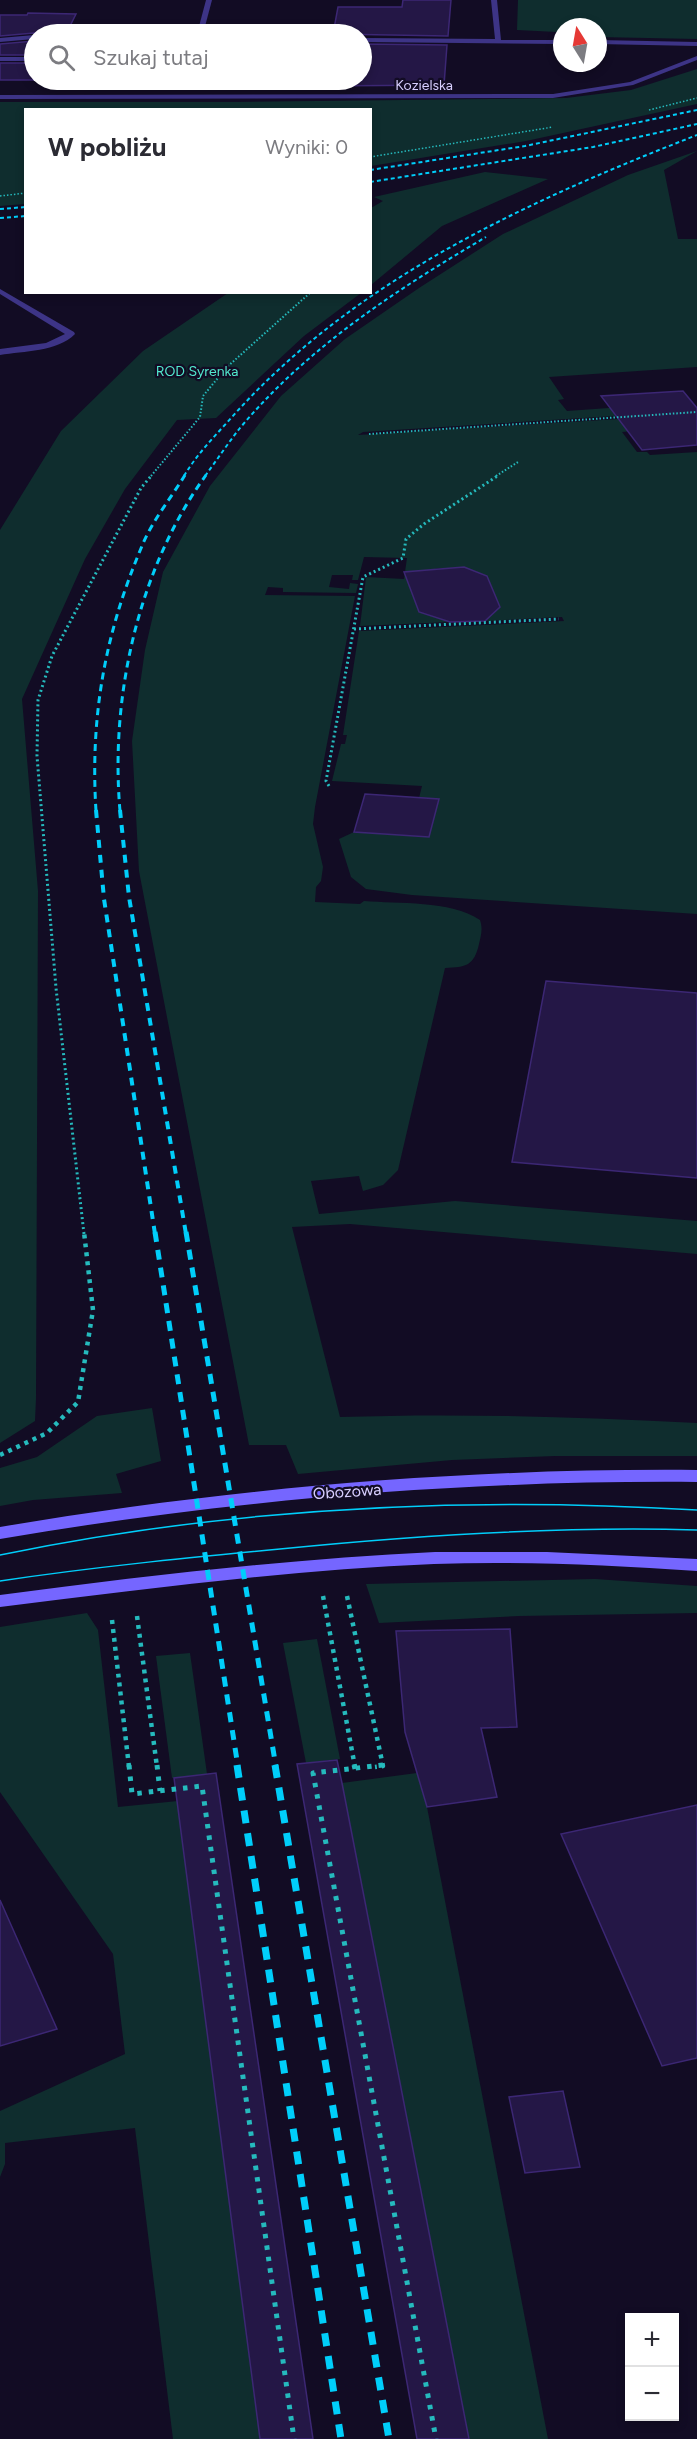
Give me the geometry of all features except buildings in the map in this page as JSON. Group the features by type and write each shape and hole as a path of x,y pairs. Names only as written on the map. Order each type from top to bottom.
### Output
{"street":[{"path":"203,24 209,0"},
{"path":"494,0 498,41"},
{"path":"0,40 24,38"},
{"path":"372,40 553,42"},
{"path":"607,42 697,44"},
{"name":"Kozielska","path":"0,98 553,96 631,84 697,57"},
{"path":"0,59 24,59"},
{"path":"0,291 71,334 64,340 0,352"},
{"name":"Obozowa","path":"0,1533 62,1521 301,1494 547,1476 697,1476"},
{"path":"0,1601 398,1560 512,1557 697,1565"}],"path":[{"path":"643,111 697,98"},
{"path":"372,157 563,125"},
{"path":"0,196 24,193"},
{"path":"0,1455 47,1433 78,1402 93,1310 56,988 37,756 38,700 52,656 141,488 200,417 203,396 227,367 309,294"},
{"path":"369,434 697,412"},
{"path":"329,786 326,781 363,578 403,558 406,539 424,524 518,462"},
{"path":"354,629 559,619"},
{"path":"346,1590 383,1766 313,1773 436,2439"},
{"path":"322,1592 355,1769"},
{"path":"137,1611 160,1791"},
{"path":"112,1614 132,1794 202,1786 294,2439"}],"green space":[{"path":"518,0 697,0 697,39 607,37 607,18 553,18 553,32 517,30"},
{"path":"697,69 697,104 526,141 372,166 372,108 24,108 24,204 0,206 0,102 566,98 631,90"},
{"path":"697,151 664,170 678,239 697,239 697,367 549,377 564,399 558,400 567,411 678,403 631,415 363,432 358,435 635,418 644,430 622,432 637,452 647,452 650,455 697,452 697,914 412,895 366,889 351,877 339,839 354,832 429,837 439,799 419,798 422,786 332,781 341,744 345,744 347,735 343,735 359,631 564,621 562,617 485,621 500,607 487,576 466,570 446,568 427,571 407,579 419,612 450,622 360,626 366,577 404,579 407,558 364,557 358,580 352,580 353,575 332,575 329,587 349,589 350,583 358,584 356,593 283,592 283,588 268,587 265,595 355,596 315,807 313,824 323,867 321,881 316,887 315,902 360,904 364,901 439,906 468,914 480,920 481,926 477,951 472,961 464,966 445,968 398,1170 383,1185 363,1191 359,1176 311,1181 319,1214 455,1201 697,1221 697,1254 350,1224 292,1227 340,1417 518,1416 697,1423 697,1456 555,1456 452,1460 298,1474 286,1445 249,1445 139,871 132,741 145,650 163,572 210,486 281,396 345,339 503,234 628,175"},
{"path":"485,172 548,179 442,226 372,284 372,207 383,201 374,197"},
{"name":"ROD Syrenka","path":"227,294 360,294 304,336 216,418 177,420 125,489 85,559 22,699 38,891 36,1398 35,1421 0,1443 0,530 61,431 143,351"},
{"path":"152,1408 161,1461 116,1474 122,1493 33,1500 0,1506 0,1468 37,1457 97,1416"},
{"path":"595,1579 697,1586 697,1613 519,1616 379,1623 366,1584"},
{"path":"87,1613 98,1630 118,1807 178,1801 260,2439 173,2439 135,2128 5,2143 5,2164 0,2177 0,2111 125,2054 113,1954 0,1792 0,1627"},
{"path":"317,1639 340,1759 306,1763 283,1643"},
{"path":"190,1653 207,1774 172,1778 156,1656"},
{"path":"417,1773 427,1807 548,2439 469,2439 342,1783"}],"tram line":[{"path":"0,1555 172,1526 260,1516 347,1510 522,1505 697,1510"},
{"path":"0,1581 140,1563 384,1540 592,1529 697,1530"}],"railway":[{"path":"372,170 525,146 697,110"},
{"path":"372,182 593,147 697,124"},
{"path":"184,476 213,438 280,368 333,324 389,285 447,249 508,217 634,160 697,135"},
{"path":"0,209 24,207"},
{"path":"0,218 24,216"},
{"path":"205,476 240,428 294,371 387,299 486,237"},
{"path":"96,811 95,742 98,708 118,611 146,537 185,475"},
{"path":"120,811 118,768 120,724 125,679 134,636 146,593 162,551 182,512 206,475"},
{"path":"96,810 104,899 155,1234"},
{"path":"120,810 129,897 186,1234"},
{"path":"155,1232 238,1767"},
{"path":"186,1232 276,1767"},
{"path":"237,1765 341,2439"},
{"path":"275,1765 389,2439"}]}
